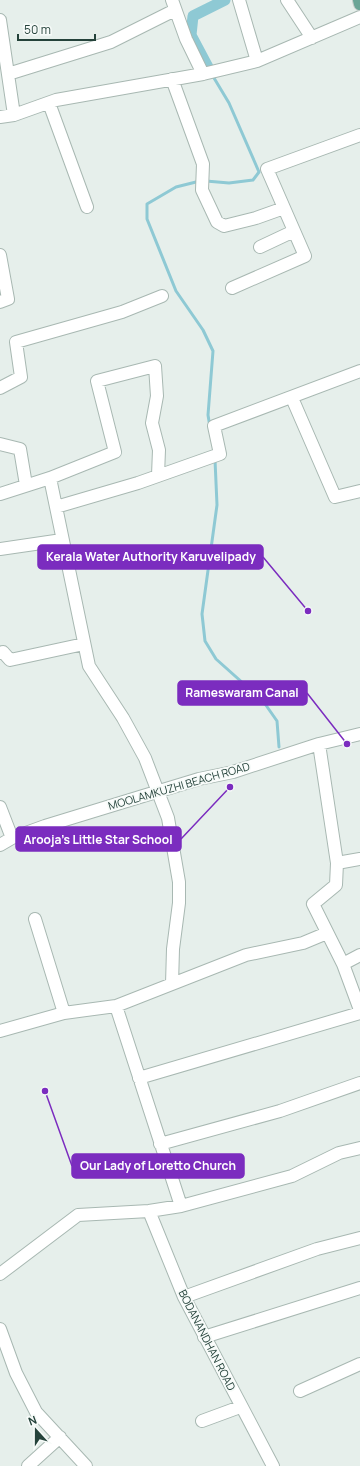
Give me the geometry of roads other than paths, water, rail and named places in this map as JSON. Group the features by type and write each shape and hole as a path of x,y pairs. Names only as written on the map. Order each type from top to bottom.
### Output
{"main road":[{"path":"358,0 360,4"}],"street":[{"path":"287,0 312,38"},
{"path":"240,1 257,61"},
{"path":"8,74 111,42 174,5 203,74"},
{"path":"0,117 14,115 49,103 203,74 257,61 360,17"},
{"path":"0,20 14,115"},
{"path":"172,79 203,164 202,190 217,222 224,226 256,218 284,208"},
{"path":"49,103 87,207"},
{"path":"232,288 305,256 267,169 360,135"},
{"path":"260,247 294,231"},
{"path":"0,255 8,300 0,302"},
{"path":"0,388 21,377 16,342 122,312 162,296"},
{"path":"0,494 50,478 115,452 97,381 155,366 157,396 152,423 159,450 158,475"},
{"path":"56,507 215,456 214,426 292,398 360,371"},
{"path":"292,398 335,497 360,491"},
{"path":"0,444 20,448 26,485"},
{"path":"50,478 89,666 123,718 145,758 168,818 179,882 179,903 173,949 172,984"},
{"path":"0,549 62,540"},
{"path":"0,653 3,652 10,660 84,644"},
{"name":"MOOLAMKUZHI BEACH ROAD","path":"0,845 12,838 45,826 157,791 320,748 360,734"},
{"path":"320,748 336,863 336,885 313,904 342,964 360,1010"},
{"path":"0,807 12,838"},
{"path":"336,863 360,858"},
{"path":"35,919 64,1013"},
{"path":"0,1031 64,1013 116,1006 246,955 303,943 327,933"},
{"path":"342,964 360,955"},
{"path":"116,1006 181,1206"},
{"path":"139,1078 360,1013"},
{"path":"160,1144 280,1111 360,1083"},
{"path":"0,1274 78,1215 149,1211 181,1206 292,1176 339,1153 360,1148"},
{"name":"BODANANDHAN ROAD","path":"149,1211 184,1297 240,1407 273,1466"},
{"path":"184,1297 317,1249 360,1238"},
{"path":"204,1337 360,1288"},
{"path":"0,1329 16,1373 36,1412 86,1466"},
{"path":"300,1391 360,1364"},
{"path":"202,1421 240,1407"},
{"path":"28,1466 60,1437"}],"waterway":[{"path":"208,67 191,35 193,16 225,0"},
{"path":"206,181 229,183 253,180 259,172 229,103 214,78"},
{"path":"200,181 176,187 147,204 147,219 176,291 203,330 213,351 208,415 210,427"},
{"path":"215,460 217,505 202,614 205,641 216,659 263,701 277,721 279,747"}],"place":[{"name":"Kerala Water Authority Karuvelipady","path":"308,611"},
{"name":"Rameswaram Canal","path":"347,744"},
{"name":"Arooja's Little Star School","path":"230,787"},
{"name":"Our Lady of Loretto Church","path":"45,1091"}]}
